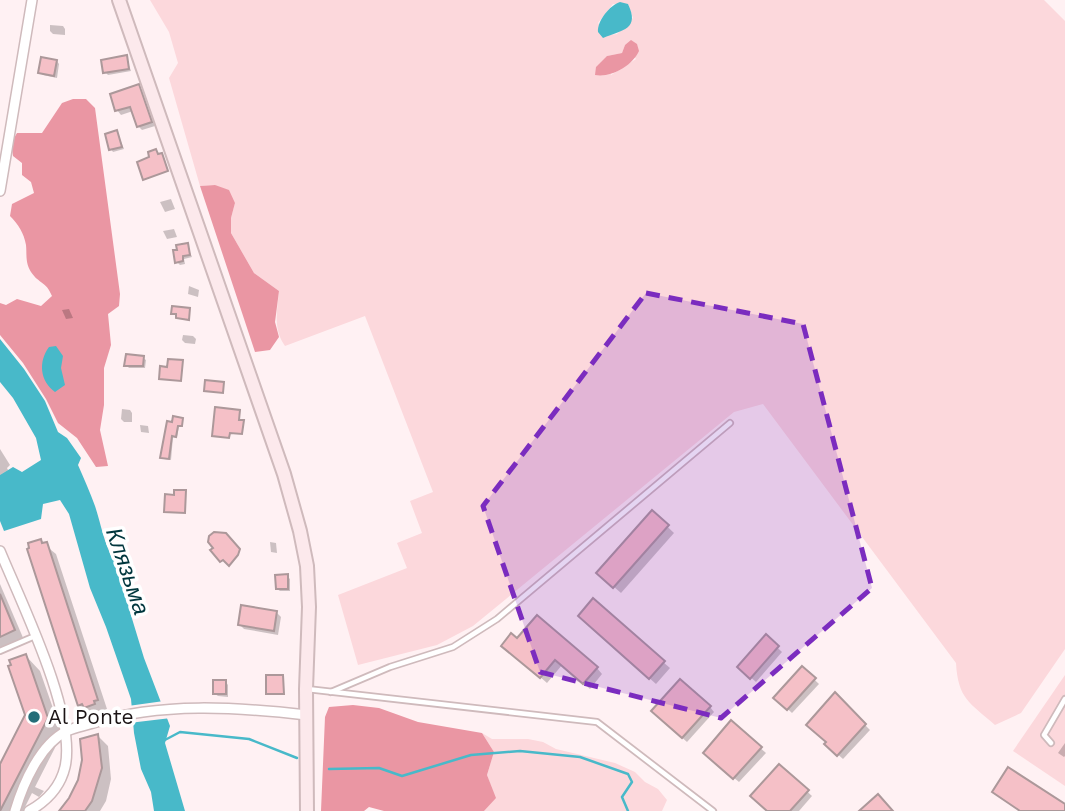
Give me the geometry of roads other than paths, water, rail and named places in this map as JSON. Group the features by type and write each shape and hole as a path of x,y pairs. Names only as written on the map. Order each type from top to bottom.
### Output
{"street":[{"path":"0,191 32,0"},
{"path":"119,0 284,474 300,531 307,566 309,607 306,689 307,811"},
{"path":"0,551 55,690 66,731 66,758 59,783 44,802 29,811"},
{"path":"15,811 19,797 48,746 66,731 114,716 189,708 231,708 307,715"}],"lane":[{"path":"331,692 390,667 453,647 497,619 730,423"},
{"path":"0,650 35,636"},
{"path":"306,689 597,722 713,811"},
{"path":"1051,743 1044,735 1065,699"}],"water":[{"path":"620,2 628,4 631,24 603,38 598,32 602,18"},
{"path":"0,339 45,401 58,432 67,438 81,458 78,465 95,506 106,544 114,561 127,575 125,591 130,612 170,726 165,743 185,811 154,811 151,792 141,769 131,699 90,588 69,514 60,500 43,504 41,519 4,531 0,521 0,475 13,467 22,472 41,460 36,438 13,398 0,382"},
{"path":"56,346 63,356 61,368 65,385 55,392 46,382 42,365 49,347"}],"waterway":[{"path":"163,741 180,732 249,739 297,758"},
{"path":"329,769 379,768 402,776 471,755 520,751 580,757 628,774 632,782 622,797 628,811"}],"place":[{"name":"Al Ponte","path":"34,717"}],"water label":[{"name":"Клязьма","path":"128,571"}]}
